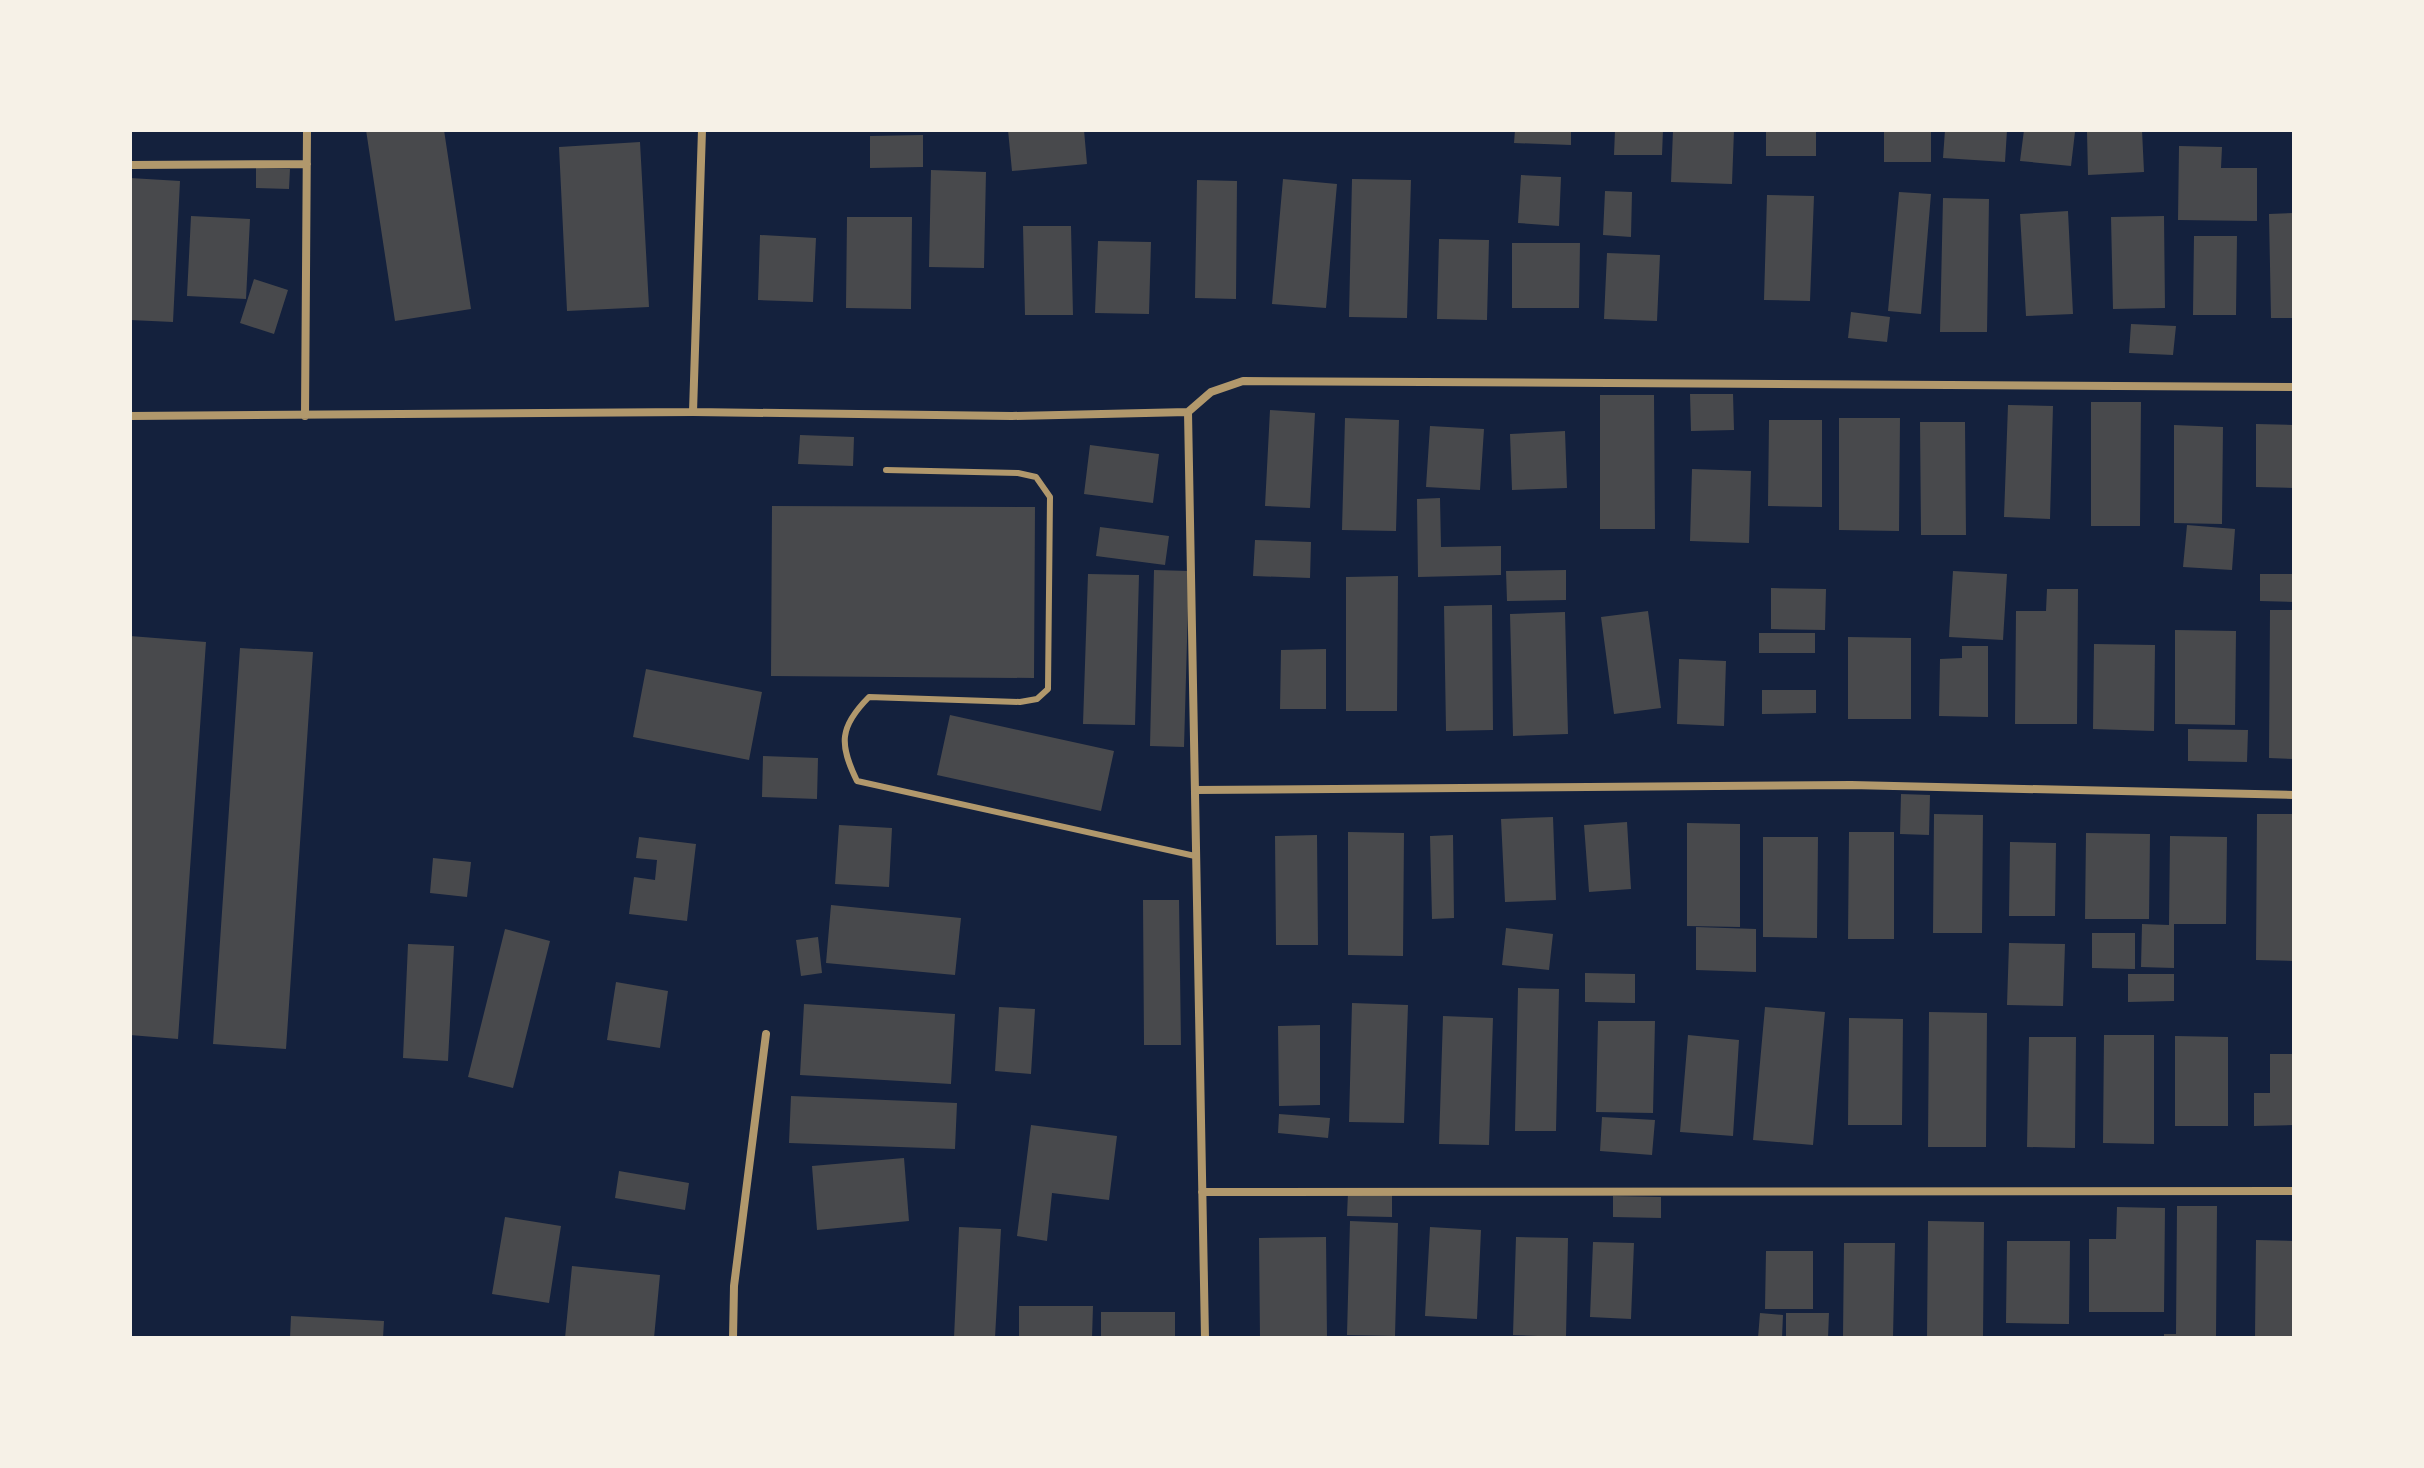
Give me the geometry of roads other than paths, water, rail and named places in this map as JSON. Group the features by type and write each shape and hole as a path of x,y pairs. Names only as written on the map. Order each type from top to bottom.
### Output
{"street":[{"path":"305,416 307,130"},
{"path":"693,412 702,130"},
{"path":"130,165 307,164"},
{"path":"130,416 693,412 1012,416 1188,412 1211,392 1243,381 2294,387"},
{"path":"1188,412 1205,1338"},
{"path":"1195,790 1851,785 2294,795"},
{"path":"733,1338 734,1286 766,1034"},
{"path":"1202,1192 2294,1191"}],"lane":[{"path":"886,470 1018,473 1036,477 1050,497 1048,689 1037,699 1020,702 869,697 849,717 843,753 857,781 1195,856"}]}
